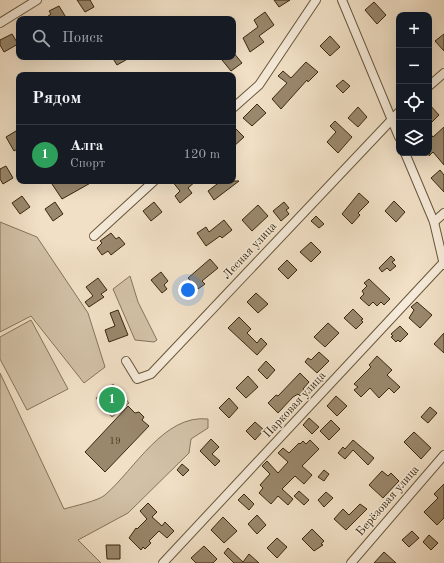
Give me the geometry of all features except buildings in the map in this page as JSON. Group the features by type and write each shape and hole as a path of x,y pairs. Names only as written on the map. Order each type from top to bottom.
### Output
{"street":[{"path":"0,23 37,0"},
{"path":"236,105 259,84 316,0"},
{"path":"344,1 396,129"},
{"path":"431,84 444,73"},
{"path":"392,119 396,115"},
{"name":"Лесная улица","path":"126,361 137,379 151,374 392,119"},
{"path":"406,156 434,222 443,264"},
{"path":"94,236 151,184"},
{"path":"434,222 444,213"},
{"name":"Парковая улица","path":"163,563 443,264"},
{"name":"Берёзовая улица","path":"351,563 444,455"}],"shaded area":[{"path":"0,222 37,237 88,313 105,367 84,383 31,316 0,332"},
{"path":"130,276 138,302 157,340 154,342 135,340 113,289"},
{"path":"31,320 68,389 27,410 0,359 0,337"},
{"path":"0,373 64,509 92,501 105,495 151,445 178,425 192,420 208,419 208,428 191,439 189,453 128,513 78,540 101,563 0,563"},
{"path":"113,384 129,403 112,417 96,398"}],"place":[{"name":"Алга","path":"112,400"}]}
